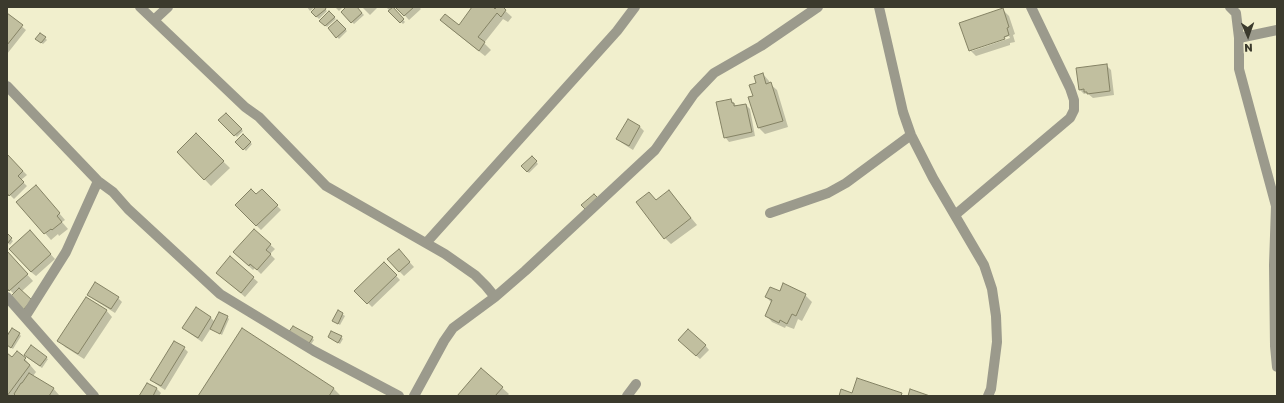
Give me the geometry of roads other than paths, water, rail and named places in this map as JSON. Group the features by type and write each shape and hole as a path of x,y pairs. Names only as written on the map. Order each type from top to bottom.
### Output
{"street":[{"path":"140,7 245,107 259,117 326,186 445,254 475,275 495,297"},
{"path":"154,20 168,7"},
{"path":"426,243 617,30 635,7"},
{"path":"414,396 444,340 453,328 495,297 525,271 655,150 694,94 714,73 761,46 818,7"},
{"path":"879,7 903,112 911,135 933,178 984,265 992,290 996,316 997,342 991,389 988,396"},
{"path":"955,215 1070,118 1074,110 1074,100 1070,88 1031,7"},
{"path":"1230,7 1236,13 1239,38 1239,69 1276,206 1274,265 1275,346 1277,367"},
{"path":"1239,38 1277,30"},
{"path":"7,86 98,181 113,192 128,209 220,294 314,351 399,396"},
{"path":"770,213 828,193 846,183 911,135"},
{"path":"25,317 66,252 98,181"},
{"path":"7,297 94,396"},
{"path":"627,396 636,384"}]}
